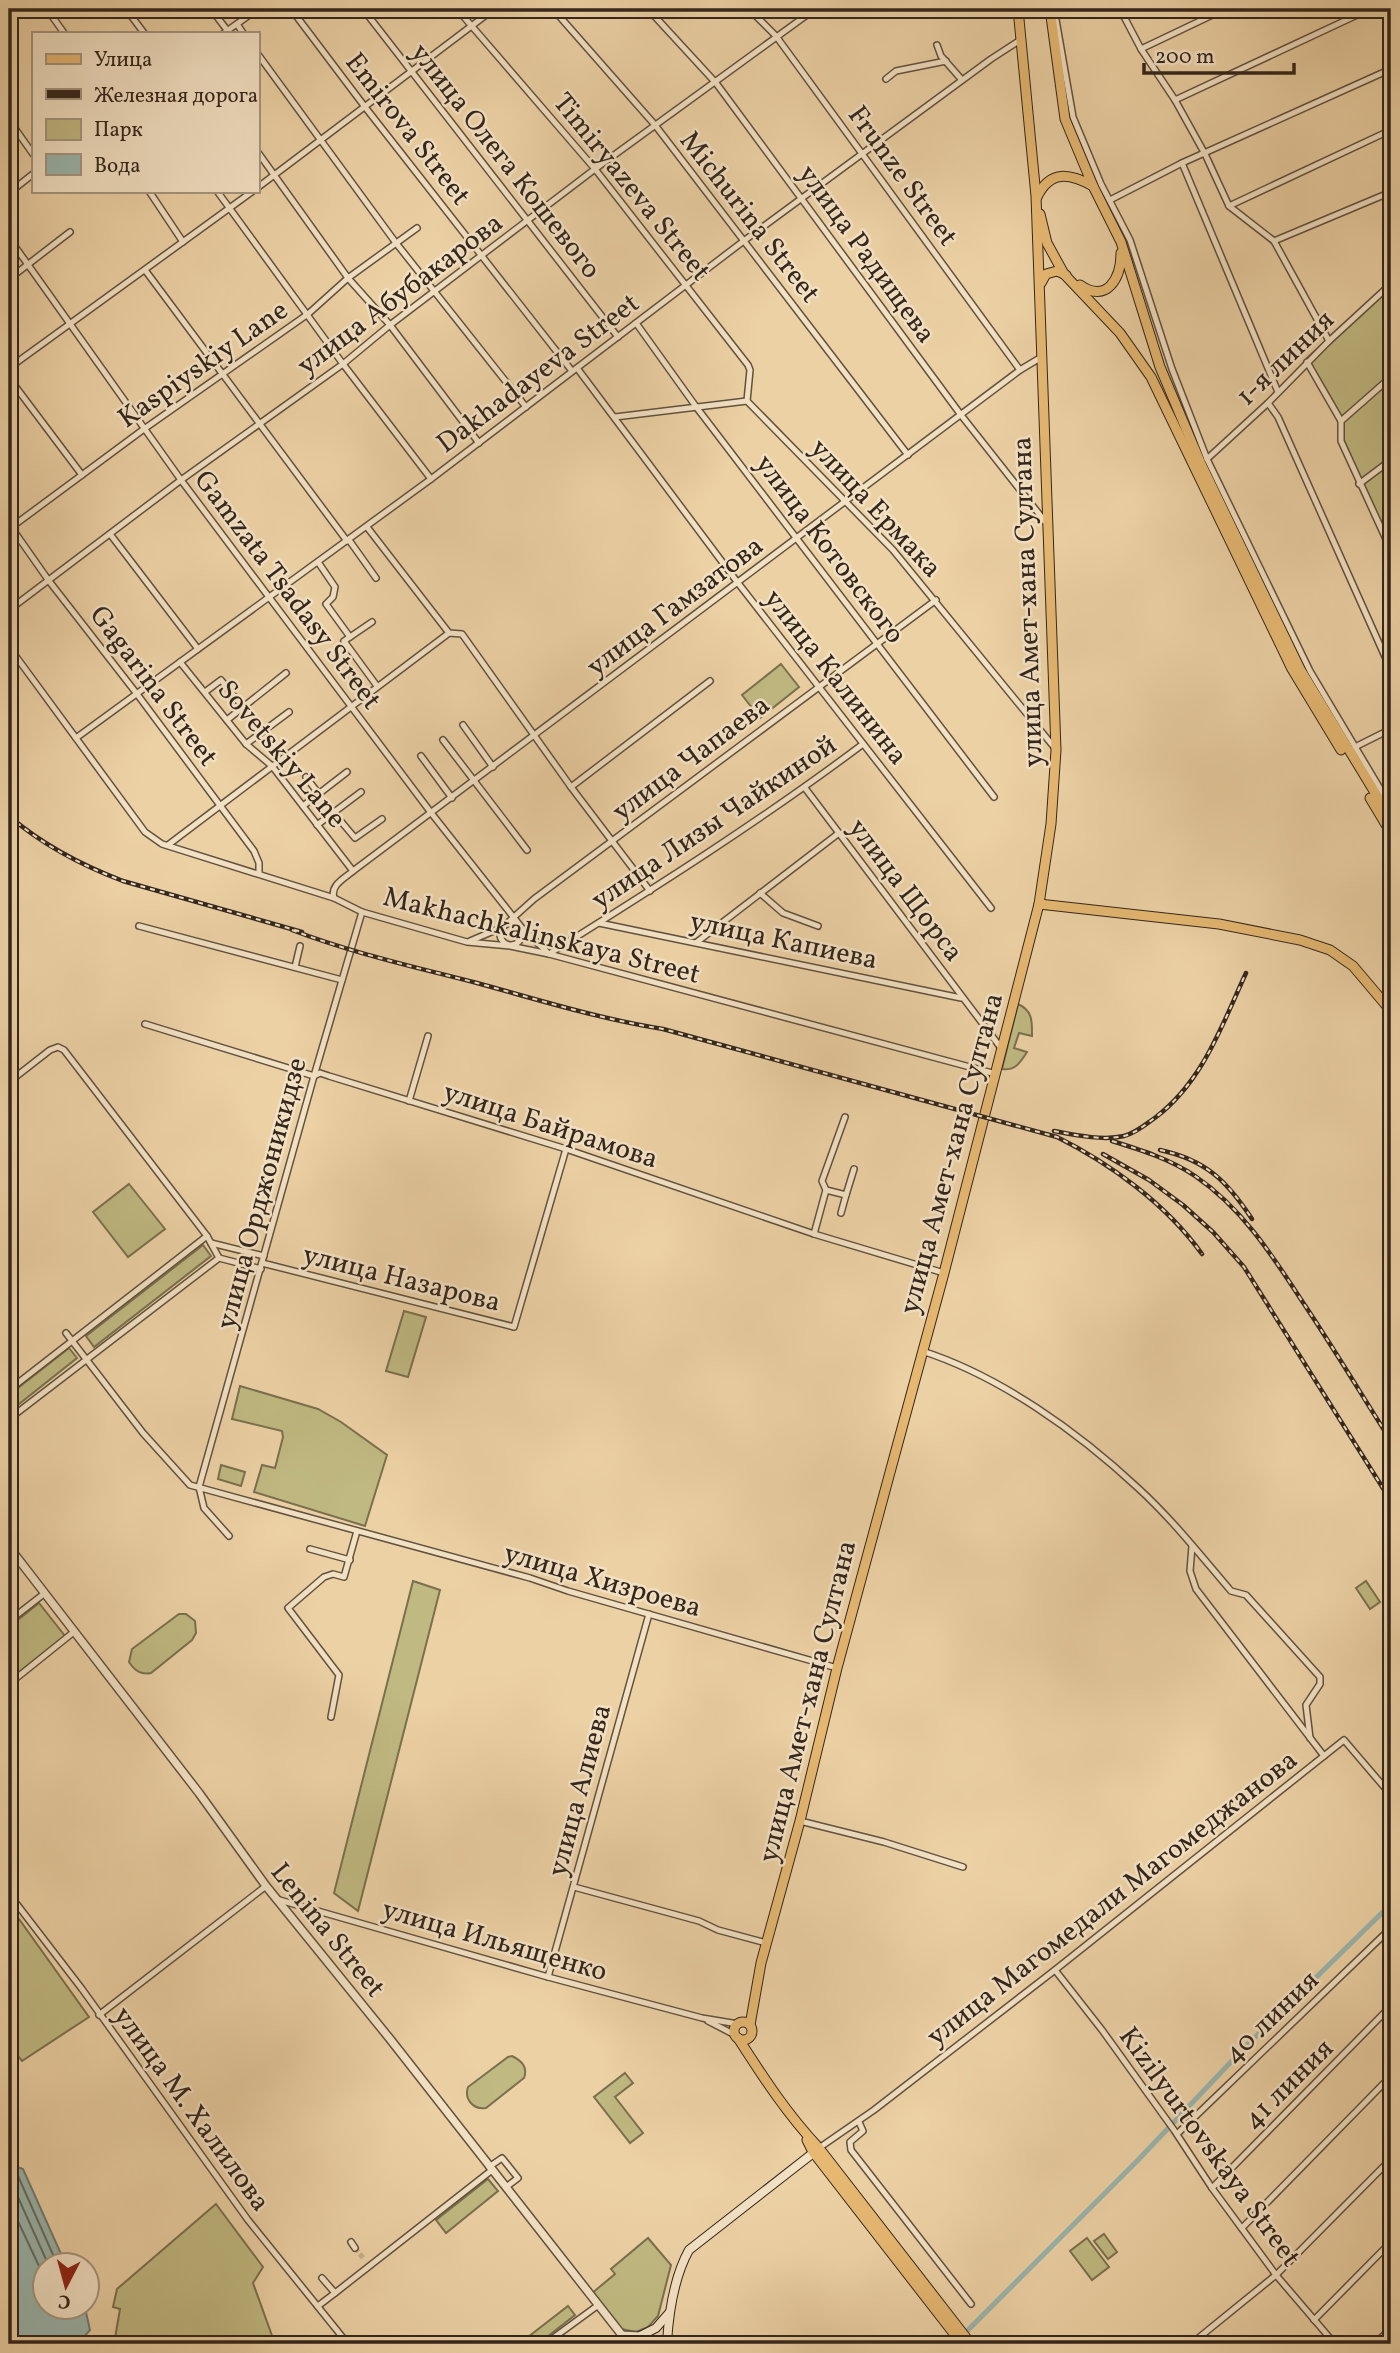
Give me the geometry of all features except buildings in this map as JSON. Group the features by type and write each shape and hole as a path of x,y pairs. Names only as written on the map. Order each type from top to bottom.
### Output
{"main road":[{"path":"1017,9 1037,196 1047,243 1065,274 1120,333 1151,377 1292,669 1391,833"},
{"path":"1054,12 1065,120 1121,242 1160,366 1201,464 1300,669 1391,819"},
{"path":"1037,196 1049,179 1056,176 1068,177 1093,186"},
{"name":"улица Амет-хана Султана","path":"745,2027 800,1821 837,1668 996,1074 1039,904 1052,824 1056,750 1040,358 1037,196"},
{"path":"1040,296 1042,279 1046,274 1057,271 1084,289 1095,292 1106,290 1119,272 1121,242"},
{"path":"1039,904 1219,924 1300,940 1330,950 1353,966 1391,1011"},
{"path":"737,2036 743,2040 745,2027"},
{"path":"737,2036 745,2027"},
{"path":"745,2027 753,2062"},
{"path":"737,2036 760,2075 965,2342"},
{"path":"667,2343 670,2311 681,2266 694,2245 816,2150"},
{"path":"638,2340 650,2332 670,2311"},
{"path":"650,2332 660,2334 667,2343"}],"street":[{"path":"47,9 63,32"},
{"path":"126,9 143,32"},
{"path":"211,9 225,32 257,9"},
{"name":"Emirova Street","path":"291,9 482,257 575,369"},
{"name":"улица Олега Кошевого","path":"363,9 618,337"},
{"name":"Timiryazeva Street","path":"457,9 595,169 748,365 750,370 747,401"},
{"path":"259,187 494,9"},
{"name":"Michurina Street","path":"553,9 655,125 908,455"},
{"name":"улица Радищева","path":"648,9 716,83 961,415 1048,526"},
{"name":"Frunze Street","path":"749,9 776,36 1020,370"},
{"name":"улица Абубакарова","path":"9,610 181,480 343,364 595,169 815,9"},
{"path":"1129,9 1121,11 1205,154 1229,206 1274,241 1329,341"},
{"path":"1141,49 1225,9"},
{"path":"1175,100 1370,9"},
{"path":"1054,12 1073,117 1130,240 1172,369 1207,459 1310,671 1391,807"},
{"path":"237,24 242,32"},
{"name":"Dakhadayeva Street","path":"76,738 367,527 862,153 1022,39"},
{"path":"937,45 941,56 962,80"},
{"path":"259,56 396,243 526,407"},
{"path":"886,79 896,71 946,61"},
{"path":"1110,200 1182,163 1391,69"},
{"path":"9,120 32,153"},
{"path":"1229,206 1391,130"},
{"path":"259,155 348,278 390,325 479,443"},
{"path":"1182,163 1278,392"},
{"path":"9,193 32,175"},
{"path":"150,192 183,242"},
{"path":"217,192 431,479"},
{"path":"9,369 252,192"},
{"path":"1274,241 1391,192"},
{"name":"Kaspiyskiy Lane","path":"10,527 308,314 348,278 417,228"},
{"path":"9,279 70,232"},
{"name":"Gamzata Tsadasy Street","path":"9,238 181,480 432,814 522,928 549,954"},
{"path":"145,270 376,578"},
{"name":"1-я линия","path":"1207,459 1391,285"},
{"name":"улица Котовского","path":"636,323 697,408 994,797"},
{"name":"улица Гамзатова","path":"334,898 332,892 335,887 353,871 1020,370 1040,358"},
{"path":"1307,362 1341,421 1341,441 1359,484 1389,536 1391,550"},
{"name":"улица Калинина","path":"575,369 615,417 738,583 991,908"},
{"path":"1341,421 1391,377"},
{"path":"9,378 82,475"},
{"path":"615,417 747,401"},
{"name":"улица Ермака","path":"747,401 893,550 1056,750"},
{"path":"1268,403 1278,417 1391,670"},
{"path":"1359,484 1391,460"},
{"name":"Gagarina Street","path":"10,527 257,856 259,874"},
{"path":"367,527 449,633"},
{"path":"110,534 198,649"},
{"path":"318,562 335,587 333,597 326,604 350,637"},
{"name":"улица Чапаева","path":"467,942 503,926 818,686 936,600"},
{"path":"372,622 344,641 377,686"},
{"path":"168,845 449,633 461,634 611,842 650,891"},
{"name":"Makhachkalinskaya Street","path":"9,648 145,832 168,845 334,898 362,912 467,942 510,946 549,954 996,1074"},
{"name":"Sovetskiy Lane","path":"180,662 246,744 272,766 353,871"},
{"path":"227,720 286,673"},
{"path":"205,692 221,680 243,707"},
{"path":"571,787 710,681"},
{"path":"246,744 289,712"},
{"path":"463,725 493,768"},
{"path":"1355,747 1391,729"},
{"path":"443,740 527,850"},
{"name":"улица Лизы Чайкиной","path":"549,954 805,788 863,744"},
{"path":"421,756 452,798"},
{"path":"303,806 347,772"},
{"path":"306,777 318,793"},
{"name":"улица Щорса","path":"805,788 1001,1048"},
{"path":"317,825 361,792"},
{"path":"334,813 355,838 382,819"},
{"path":"696,942 839,833"},
{"path":"760,893 783,913 818,926"},
{"name":"улица Орджоникидзе","path":"199,1487 362,912"},
{"path":"513,923 522,928 522,939 517,944 510,946 501,940 503,926 513,923"},
{"name":"улица Капиева","path":"599,923 961,998"},
{"path":"139,926 342,980"},
{"path":"295,967 300,946"},
{"name":"улица Байрамова","path":"145,1024 314,1076 320,1073 566,1149 814,1234 944,1273"},
{"path":"409,1101 428,1037"},
{"path":"9,1082 50,1049 58,1047 64,1050 207,1236 219,1258 9,1419"},
{"path":"814,1234 826,1189 822,1181 845,1116"},
{"name":"улица Назарова","path":"219,1258 263,1263 514,1327 566,1149"},
{"path":"841,1213 854,1169"},
{"path":"826,1189 846,1195"},
{"path":"9,1390 207,1236"},
{"path":"211,1243 263,1263"},
{"name":"улица Хизроева","path":"66,1333 173,1468 190,1485 530,1578 837,1668"},
{"path":"922,1351 954,1361 1014,1394 1060,1424 1139,1489 1231,1591 1246,1595 1320,1677 1320,1684 1306,1705 1310,1738"},
{"path":"199,1487 204,1508 229,1536"},
{"path":"331,1717 339,1675 288,1608 324,1577 333,1574 344,1577 357,1531"},
{"name":"улица Магомедали Магомеджановa","path":"816,2150 859,2122 1055,1970 1324,1756 1196,1589 1190,1571 1192,1546"},
{"name":"Lenina Street","path":"9,1547 199,1793 276,1899 378,2024 629,2344"},
{"path":"310,1549 350,1560"},
{"path":"9,1620 45,1593"},
{"name":"улица Алиева","path":"548,1977 649,1614"},
{"path":"9,1684 75,1631"},
{"path":"1324,1756 1344,1740 1391,1795"},
{"path":"800,1821 884,1842 963,1867"},
{"path":"99,2015 266,1886"},
{"path":"574,1887 699,1921 718,1930 766,1943"},
{"name":"улица М. Халилова","path":"9,1894 248,2220 348,2344"},
{"name":"улица Ильященко","path":"276,1899 702,2018"},
{"name":"40 линия","path":"1176,2132 1391,1928"},
{"name":"Kizilyurtovskaya Street","path":"1055,1970 1176,2132 1212,2188 1276,2275 1335,2344"},
{"name":"41 линия","path":"1212,2188 1391,2006"},
{"path":"702,2018 745,2027"},
{"path":"702,2018 737,2036"},
{"path":"1242,2228 1391,2076"},
{"path":"859,2122 863,2131 850,2142 851,2150 971,2304"},
{"path":"318,2306 502,2158 518,2178 506,2187"},
{"path":"1192,2344 1276,2275 1391,2159"},
{"path":"351,2242 355,2248"},
{"path":"1314,2320 1391,2242"},
{"path":"364,2259 369,2266"},
{"path":"323,2278 335,2293"},
{"path":"545,2344 597,2306"},
{"path":"1374,2344 1391,2329"},
{"path":"621,2335 638,2340"}],"green space":[{"path":"1391,281 1391,546 1344,443 1344,423 1307,358"},
{"path":"781,664 799,687 760,718 742,695"},
{"path":"1018,1004 1029,1013 1032,1036 1019,1033 1014,1048 1027,1052 1014,1067 1002,1069"},
{"path":"129,1184 165,1229 128,1257 93,1212"},
{"path":"203,1245 211,1256 94,1347 86,1336"},
{"path":"404,1311 426,1317 408,1377 386,1371"},
{"path":"69,1348 77,1358 9,1412 9,1395"},
{"path":"240,1386 318,1409 387,1455 365,1526 254,1492 262,1465 275,1468 283,1437 282,1431 232,1419"},
{"path":"221,1465 245,1472 241,1486 218,1479"},
{"path":"413,1581 440,1590 358,1911 334,1893"},
{"path":"1366,1581 1380,1602 1370,1609 1356,1588"},
{"path":"39,1603 65,1636 9,1680 9,1627"},
{"path":"179,1614 186,1614 195,1621 196,1633 192,1640 151,1673 136,1670 129,1662 132,1649"},
{"path":"9,1905 89,2017 22,2061 9,2045"},
{"path":"512,2056 523,2065 524,2078 486,2108 474,2105 467,2096 468,2087"},
{"path":"625,2073 633,2083 615,2097 643,2133 630,2143 594,2097"},
{"path":"488,2179 498,2191 446,2233 436,2220"},
{"path":"216,2204 263,2267 253,2283 275,2344 114,2344 120,2309 113,2307 117,2289"},
{"path":"1104,2234 1117,2252 1108,2259 1094,2241"},
{"path":"648,2238 671,2265 658,2316 648,2327 636,2332 621,2329 591,2294 615,2274 611,2269"},
{"path":"1087,2238 1109,2267 1092,2280 1070,2251"},
{"path":"568,2306 575,2315 538,2344 519,2344"}],"water":[{"path":"12,2165 23,2169 60,2252 32,2252 32,2322 88,2322 90,2330 78,2344 9,2344 9,2169"}],"waterway":[{"path":"954,2344 1139,2159 1246,2046 1391,1904"}],"tunnel":[{"path":"355,2248 364,2259"}],"railway":[{"path":"9,816 63,854 123,881 302,932"},
{"path":"292,930 384,959 593,1015 663,1029 1057,1137 1117,1173 1155,1202 1202,1254"},
{"path":"1054,1131 1089,1137 1124,1136 1156,1117 1187,1087 1199,1069 1246,973"},
{"path":"1112,1141 1185,1170 1212,1189 1242,1217 1291,1284 1391,1441"},
{"path":"1160,1150 1190,1160 1214,1174 1234,1194 1252,1219"},
{"path":"1103,1154 1149,1180 1183,1205 1213,1232 1244,1267 1391,1501"}]}
